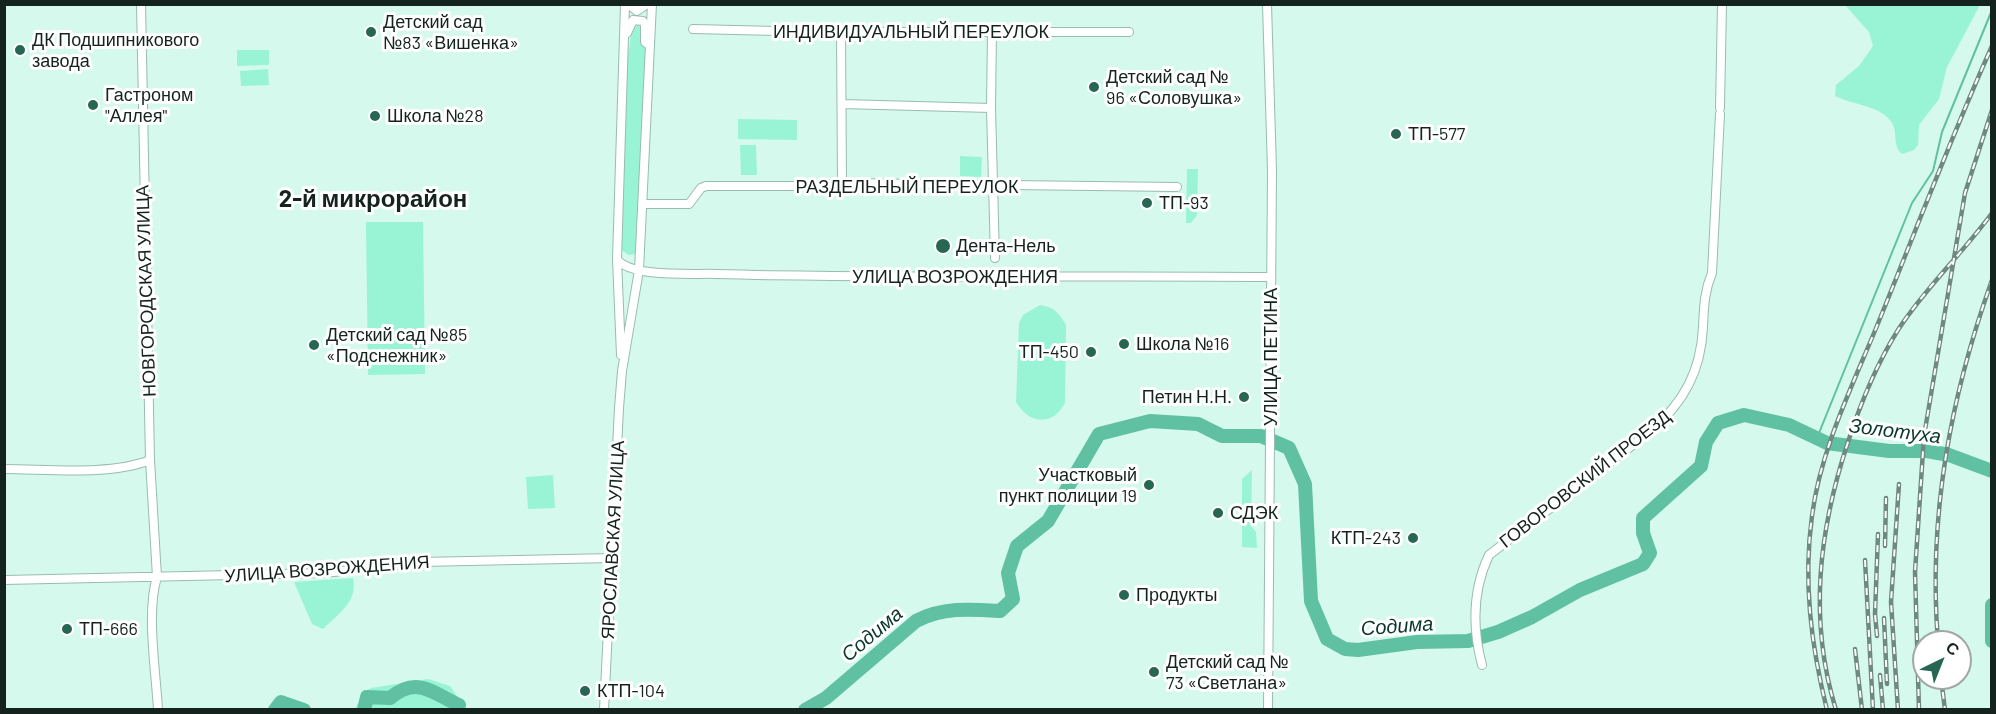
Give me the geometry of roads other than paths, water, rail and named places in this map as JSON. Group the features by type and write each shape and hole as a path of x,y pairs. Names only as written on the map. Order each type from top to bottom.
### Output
{"street":[{"name":"НОВГОРОДСКАЯ УЛИЦА","path":"141,4 150,460 157,577 153,589 158,710"},
{"name":"ЯРОСЛАВСКАЯ УЛИЦА","path":"604,710 622,371 617,259 626,4 637,11 647,4"},
{"name":"ЯРОСЛАВСКАЯ УЛИЦА","path":"622,371 639,270 652,4"},
{"name":"УЛИЦА ПЕТИНА","path":"1267,4 1271,126 1268,710"},
{"name":"ГОВОРОВСКИЙ ПРОЕЗД","path":"1482,666 1475,632 1476,591 1489,555 1670,415 1692,381 1701,354 1704,291 1712,273 1720,111 1722,4"},
{"name":"ЯРОСЛАВСКАЯ УЛИЦА","path":"624,50 627,47 629,25 636,20 643,21 645,42 650,46"},
{"name":"ИНДИВИДУАЛЬНЫЙ ПЕРЕУЛОК","path":"693,29 1129,33"},
{"path":"992,31 992,186 995,258"},
{"path":"841,32 842,183"},
{"path":"842,104 991,108"},
{"name":"РАЗДЕЛЬНЫЙ ПЕРЕУЛОК","path":"644,204 689,204 701,188 706,186 813,186 842,183 1177,187"},
{"path":"617,259 626,268 639,270"},
{"name":"УЛИЦА ВОЗРОЖДЕНИЯ","path":"639,270 788,275 1271,277"},
{"path":"4,469 131,467 150,460"},
{"name":"УЛИЦА ВОЗРОЖДЕНИЯ","path":"4,580 325,573 420,562 613,558"}],"waterway":[{"path":"1817,438 1912,203 1933,171 1942,132 1992,10"},
{"name":"Содима","path":"805,710 826,698 916,621 946,611 1000,611 1013,599 1008,573 1017,546 1048,521 1099,434 1150,421 1198,424 1222,436 1261,436 1289,448 1305,484 1311,601 1327,639 1345,649 1358,650 1417,642 1468,641 1498,632 1532,617 1580,590 1643,564 1650,553 1643,533 1643,518 1701,466 1706,442 1718,423 1744,415 1789,425 1827,443 1889,451 1927,451 1949,455 1992,471"},
{"name":"Золотуха","path":"1992,605 1992,641"},
{"name":"Содима","path":"364,710 367,697 390,698 400,691 416,687 432,691 459,705 457,710"},
{"name":"Содима","path":"275,710 281,702 304,710"}],"railway":[{"path":"1827,710 1813,637 1808,565 1812,516 1823,463 1841,412 1992,46"},
{"path":"1919,710 1915,572 1924,436 1965,193 1992,110"},
{"path":"1836,710 1827,676 1822,642 1821,575 1830,508 1848,442 1870,384 1898,330 1992,213"},
{"path":"1937,630 1936,549 1946,458 1964,369 1992,280"},
{"path":"1898,710 1891,602 1899,484"},
{"path":"1885,546 1886,498"},
{"path":"1877,636 1875,614 1878,534"},
{"path":"1865,560 1873,710"},
{"path":"1884,618 1887,684"},
{"path":"1855,649 1862,710"},
{"path":"1880,675 1883,710"},
{"path":"1942,690 1945,710"}],"place":[{"name":"Детский сад №83 «Вишенка»","path":"371,32"},
{"name":"ДК Подшипникового завода","path":"20,50"},
{"name":"Детский сад № 96 «Соловушка»","path":"1094,87"},
{"name":"Гастроном \"Аллея\"","path":"93,105"},
{"name":"Школа №28","path":"375,116"},
{"name":"ТП-577","path":"1396,134"},
{"name":"ТП-93","path":"1147,203"},
{"name":"Дента-Нель","path":"943,246"},
{"name":"Школа №16","path":"1124,344"},
{"name":"Детский сад №85 «Подснежник»","path":"314,345"},
{"name":"ТП-450","path":"1091,352"},
{"name":"Петин Н.Н.","path":"1244,397"},
{"name":"Участковый пункт полиции 19","path":"1149,485"},
{"name":"СДЭК","path":"1218,513"},
{"name":"КТП-243","path":"1413,538"},
{"name":"Продукты","path":"1124,595"},
{"name":"ТП-666","path":"67,629"},
{"name":"Детский сад № 73 «Светлана»","path":"1154,672"},
{"name":"КТП-104","path":"585,691"}],"district":[{"name":"2-й микрорайон","path":"373,199"}]}
